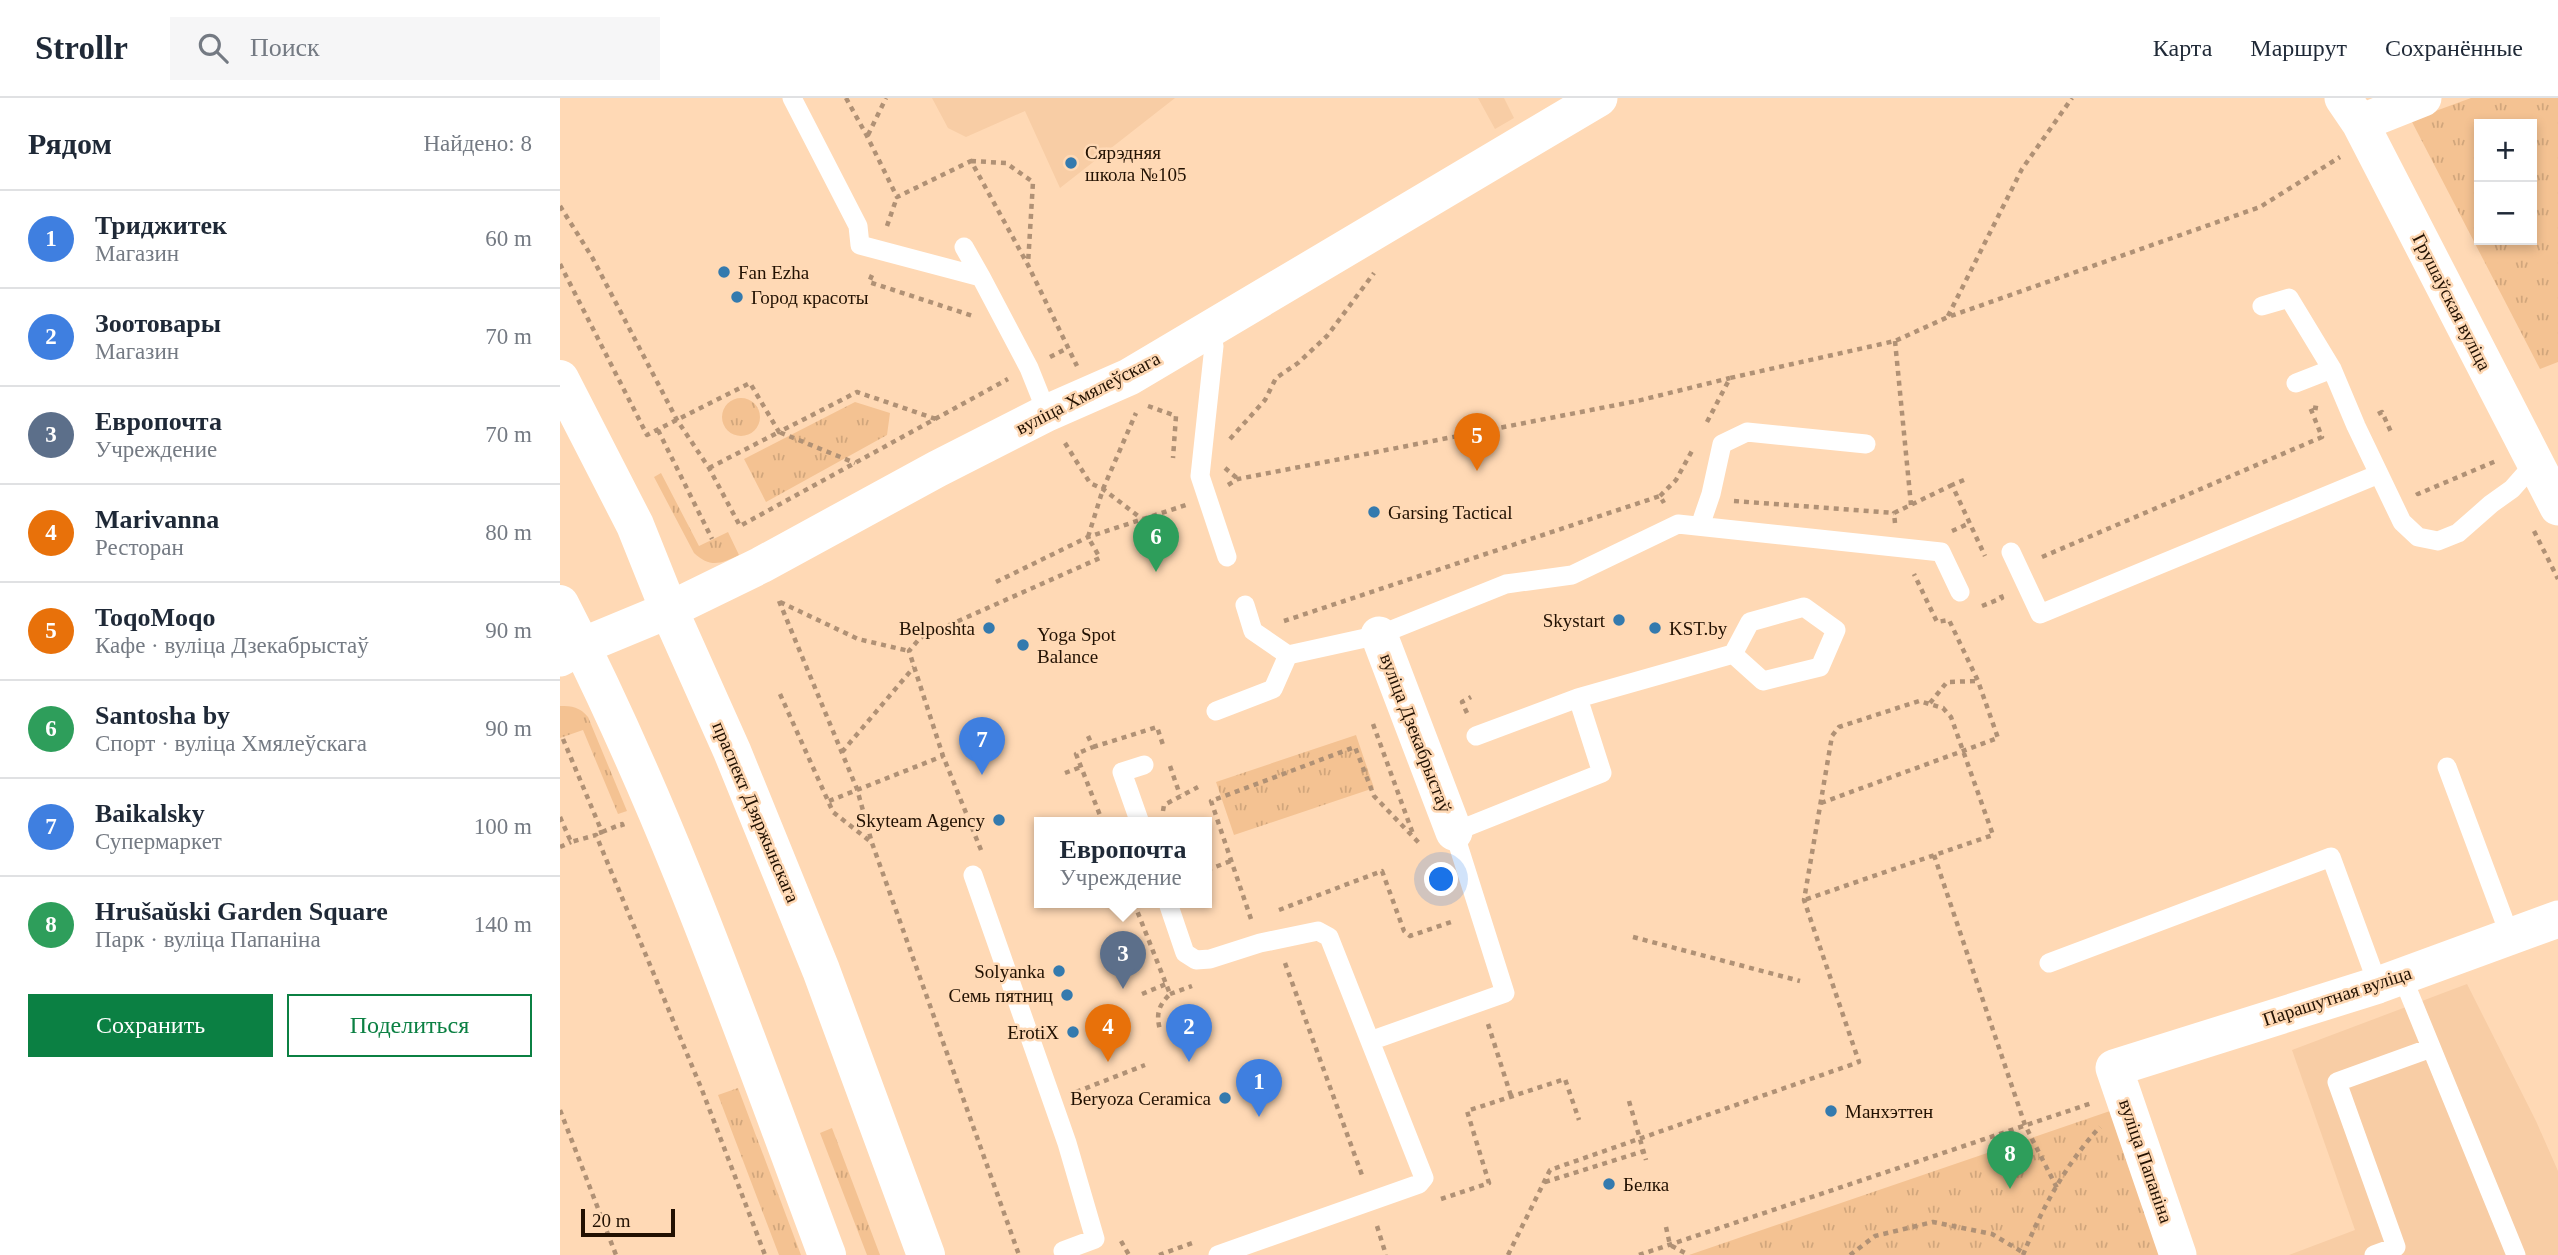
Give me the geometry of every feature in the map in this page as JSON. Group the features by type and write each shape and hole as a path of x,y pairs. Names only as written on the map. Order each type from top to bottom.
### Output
{"main road":[{"name":"праспект Дзяржынскага","path":"560,379 635,525 669,610 732,751 821,970 926,1255"},
{"path":"560,604 571,652 649,792 723,977 827,1255"}],"street":[{"name":"вуліца Хмялеўскага","path":"571,652 669,610 761,565 937,469 1047,413 1129,377 1599,98"},
{"path":"2350,125 2423,98"},
{"name":"Грушаўская вуліца","path":"2350,125 2558,507"},
{"name":"вуліца Дзекабрыстаў","path":"1379,635 1439,840"},
{"name":"Парашутная вуліца","path":"2114,1068 2390,980 2558,919"},
{"name":"вуліца Папаніна","path":"2114,1068 2178,1255"}],"lane":[{"path":"792,98 858,226 860,245 981,277"},
{"path":"964,247 1029,368 1047,413"},
{"path":"2262,306 2289,299 2332,369 2402,522 2418,537 2438,541 2458,533 2512,489 2535,463"},
{"path":"1205,331 1214,346 1200,476 1227,556"},
{"path":"2296,383 2332,369"},
{"path":"1700,526 1722,444 1746,432 1866,444"},
{"path":"2011,552 2040,614 2379,474"},
{"path":"1245,605 1253,631 1288,655 1379,635 1506,584 1572,575 1678,524 1941,552 1960,592"},
{"path":"1476,736 1578,698 1733,654 1750,622 1804,607 1836,630 1820,667 1763,681 1733,654"},
{"path":"1216,711 1273,688 1288,655"},
{"path":"1370,1041 1505,993 1439,840 1602,773 1578,698"},
{"path":"1138,817 1122,772 1144,765"},
{"path":"2447,767 2510,936"},
{"path":"2049,963 2330,857 2390,980 2431,1048 2516,1255"},
{"path":"973,875 1066,1143 1095,1240 1060,1254"},
{"path":"1170,908 1185,953 1196,960 1210,959 1260,943 1318,931 1329,937 1424,1178 1419,1184 1370,1203 1218,1255"},
{"path":"2374,1255 2396,1247 2337,1082 2431,1048"}],"path":[{"path":"846,98 897,197 869,282 974,317 979,327"},
{"path":"867,136 886,98"},
{"path":"1948,317 2022,169 2072,98"},
{"path":"996,582 1088,537 1208,498 1238,478 1637,401 1895,341 1948,317 2260,207 2350,125"},
{"path":"897,197 971,161 1006,163 1033,181 1028,265"},
{"path":"971,161 1028,265 1083,377"},
{"path":"560,206 592,257 677,420 709,468 740,526 1068,348"},
{"path":"560,264 648,435 750,383 779,432 856,463"},
{"path":"1222,448 1265,400 1276,378 1298,363 1327,336 1379,266"},
{"path":"1895,341 1910,505"},
{"path":"999,370 1004,381"},
{"path":"1706,423 1730,378"},
{"path":"709,468 857,392 936,419"},
{"path":"920,638 1100,558 1088,537 1103,489 1140,403 1176,415 1173,466"},
{"path":"2034,561 2322,437 2310,407 2325,410 2329,415"},
{"path":"1047,413 1090,483 1103,489 1142,519"},
{"path":"658,430 712,539"},
{"path":"1660,496 1676,480 1694,446"},
{"path":"1222,464 1238,478"},
{"path":"1709,499 1894,513 1964,480"},
{"path":"1952,485 1987,561"},
{"path":"1179,497 1182,506"},
{"path":"1894,513 1895,529"},
{"path":"1944,535 1970,523"},
{"path":"1981,607 2002,598 1997,586"},
{"path":"909,651 858,639 779,601 858,789 872,843 1019,1255"},
{"path":"1820,803 1998,738 1978,681 1950,622 1960,615"},
{"path":"842,752 915,667"},
{"path":"1930,704 1947,682 1978,681"},
{"path":"780,694 833,812 872,843"},
{"path":"1508,1255 1550,1170 1859,1062 1804,900 1832,736 1839,727 1919,701 1943,708 1951,717 1993,835 1804,900"},
{"path":"1088,736 1093,747 1076,754 1101,817"},
{"path":"563,739 765,1255"},
{"path":"1228,853 1211,801 1355,747 1374,796 1439,840"},
{"path":"829,801 943,755"},
{"path":"1065,773 1081,767"},
{"path":"1162,816 1164,805 1198,787"},
{"path":"560,817 571,842"},
{"path":"560,847 622,824"},
{"path":"1934,855 2025,1125 2057,1188"},
{"path":"1212,868 1231,861"},
{"path":"1278,911 1382,871 1404,932 1410,936 1454,921"},
{"path":"1136,908 1170,995 1160,1004 1157,1018 1160,1030"},
{"path":"1450,908 1458,932"},
{"path":"1240,924 1252,920"},
{"path":"1633,937 1800,981"},
{"path":"1282,952 1365,1182"},
{"path":"1142,994 1166,984"},
{"path":"1480,1002 1511,1096"},
{"path":"1068,1095 1145,1065"},
{"path":"1439,1199 1489,1183 1467,1111 1565,1079 1579,1120"},
{"path":"1629,1101 1646,1160"},
{"path":"1639,1255 2093,1102 2097,1114"},
{"path":"560,1110 616,1255"},
{"path":"1850,1255 1875,1236 1933,1222 1992,1234 2024,1254 2081,1146 2102,1125"},
{"path":"1544,1182 1644,1151"},
{"path":"1370,1203 1386,1255"},
{"path":"1666,1227 1670,1245 1689,1255"}],"shaded area":[{"name":"Сярэдняя школа №105","path":"932,98 1175,98 1060,188 1025,111 966,137 948,128"},
{"path":"1478,98 1504,98 1514,118 1495,129"},
{"path":"2467,984 2558,1171 2558,1255 2289,1255 2355,1230 2292,1050"}],"green space":[{"path":"2471,98 2558,98 2558,362 2540,369 2476,245 2537,245 2537,119 2474,119 2474,242 2411,120"},
{"path":"741,398 754,404 760,417 754,430 741,436 728,430 722,417 728,404"},
{"path":"855,402 890,413 887,435 766,502 744,459"},
{"path":"661,473 699,546 728,532 739,555 727,561 711,563 694,553 654,477"},
{"path":"560,706 576,708 588,717 627,811 618,814 583,730 560,738"},
{"path":"1356,735 1374,788 1234,835 1216,782"},
{"path":"738,1088 801,1255 779,1255 718,1095"},
{"path":"2110,1111 2160,1255 1689,1255"},
{"path":"832,1128 880,1255 867,1255 820,1133"}],"place":[{"name":"Сярэдняя школа №105","path":"1071,163"},
{"name":"Fan Ezha","path":"724,272"},
{"name":"Город красоты","path":"737,297"},
{"name":"ToqoMoqo","path":"1477,471"},
{"name":"Garsing Tactical","path":"1374,512"},
{"name":"Santosha by","path":"1156,572"},
{"name":"Skystart","path":"1619,620"},
{"name":"Belposhta","path":"989,628"},
{"name":"KST.by","path":"1655,628"},
{"name":"Yoga Spot Balance","path":"1023,645"},
{"name":"Baikalsky","path":"982,775"},
{"name":"Skyteam Agency","path":"999,820"},
{"name":"Solyanka","path":"1059,971"},
{"name":"Европочта","path":"1123,989"},
{"name":"Семь пятниц","path":"1067,995"},
{"name":"ErotiX","path":"1073,1032"},
{"name":"Marivanna","path":"1108,1062"},
{"name":"Зоотовары","path":"1189,1062"},
{"name":"Beryoza Ceramica","path":"1225,1098"},
{"name":"Манхэттен","path":"1831,1111"},
{"name":"Триджитек","path":"1259,1117"},
{"name":"Белка","path":"1609,1184"},
{"name":"Hrušaŭski Garden Square","path":"2010,1189"}]}
